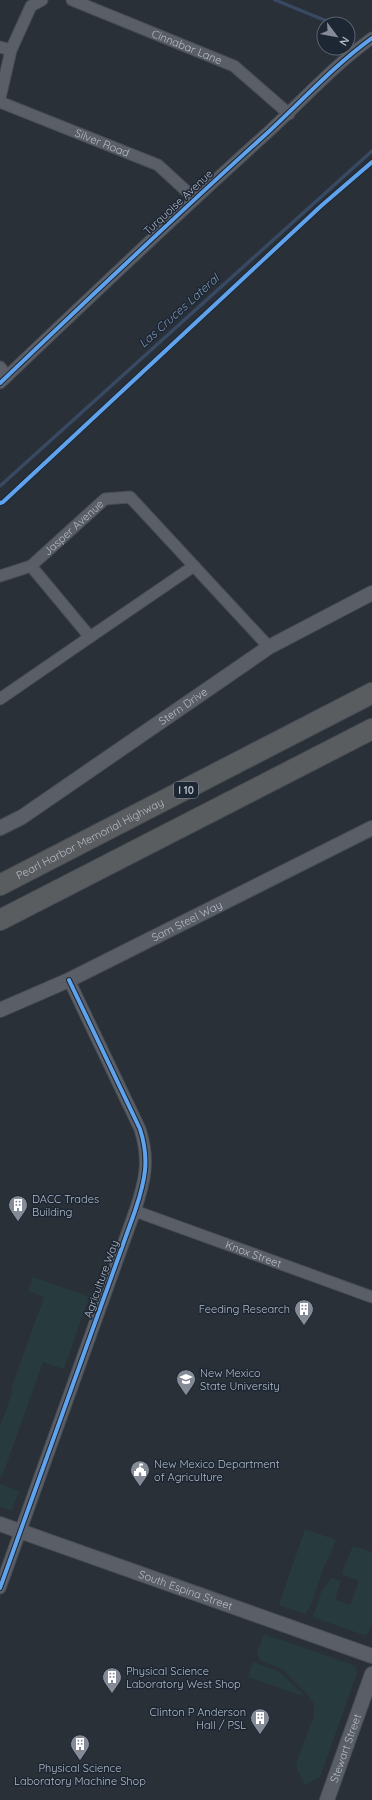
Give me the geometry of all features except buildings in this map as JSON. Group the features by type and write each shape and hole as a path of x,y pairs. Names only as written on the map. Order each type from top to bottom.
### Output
{"highway":[{"name":"Pearl Harbor Memorial Highway","path":"0,885 367,696"},
{"path":"0,920 372,729"}],"street":[{"path":"0,98 11,50 31,6 42,0"},
{"name":"Cinnabar Lane","path":"72,0 234,66 289,114"},
{"name":"Turquoise Avenue","path":"4,380 195,199 289,114 357,49 372,38"},
{"path":"0,47 11,50"},
{"name":"Silver Road","path":"0,102 158,165 195,199"},
{"path":"0,367 4,380"},
{"name":"Jasper Avenue","path":"0,576 31,566 104,499 130,497 269,647"},
{"path":"31,566 90,637"},
{"path":"0,700 194,566"},
{"name":"Stern Drive","path":"0,828 22,817 269,647 372,593"},
{"name":"Sam Steel Way","path":"0,1010 69,980 372,828"},
{"name":"Agriculture Way","path":"0,1588 135,1211 146,1168 144,1140 138,1123 69,980"},
{"name":"Knox Street","path":"135,1211 372,1297"},
{"name":"South Espina Street","path":"0,1524 372,1656"},
{"name":"Stewart Street","path":"327,1800 372,1674"}],"green space":[{"path":"33,1277 89,1297 64,1369 43,1362 2,1477 0,1476 0,1427 13,1390 11,1389 44,1297 28,1291"},
{"path":"0,1484 19,1491 12,1511 0,1507"},
{"path":"305,1529 336,1540 324,1566 311,1605 305,1614 279,1605"},
{"path":"353,1546 372,1552 372,1625 368,1633 364,1635 313,1617 322,1590 331,1578 341,1581 335,1600 350,1605 359,1581 344,1575 342,1572"},
{"path":"264,1634 355,1666 357,1673 320,1777 305,1785 296,1764 314,1716 314,1704 307,1694 282,1669 261,1661 257,1653"},
{"path":"253,1662 280,1672 304,1695 302,1696 248,1677"}],"waterway":[{"path":"275,0 316,17"},
{"name":"Las Cruces Lateral","path":"0,486 372,151"}],"cycle path":[{"path":"0,383 131,258 344,60 372,38"},
{"path":"0,503 3,502 321,206 372,162"},
{"path":"0,1588 135,1211 144,1180 145,1151 140,1129 69,980"}],"place":[{"name":"DACC Trades Building","path":"18,1222"},
{"name":"Feeding Research","path":"304,1326"},
{"name":"New Mexico State University","path":"186,1396"},
{"name":"New Mexico Department of Agriculture","path":"140,1487"},
{"name":"Physical Science Laboratory West Shop","path":"112,1694"},
{"name":"Clinton P Anderson Hall / PSL","path":"260,1735"},
{"name":"Physical Science Laboratory Machine Shop","path":"80,1761"}]}
